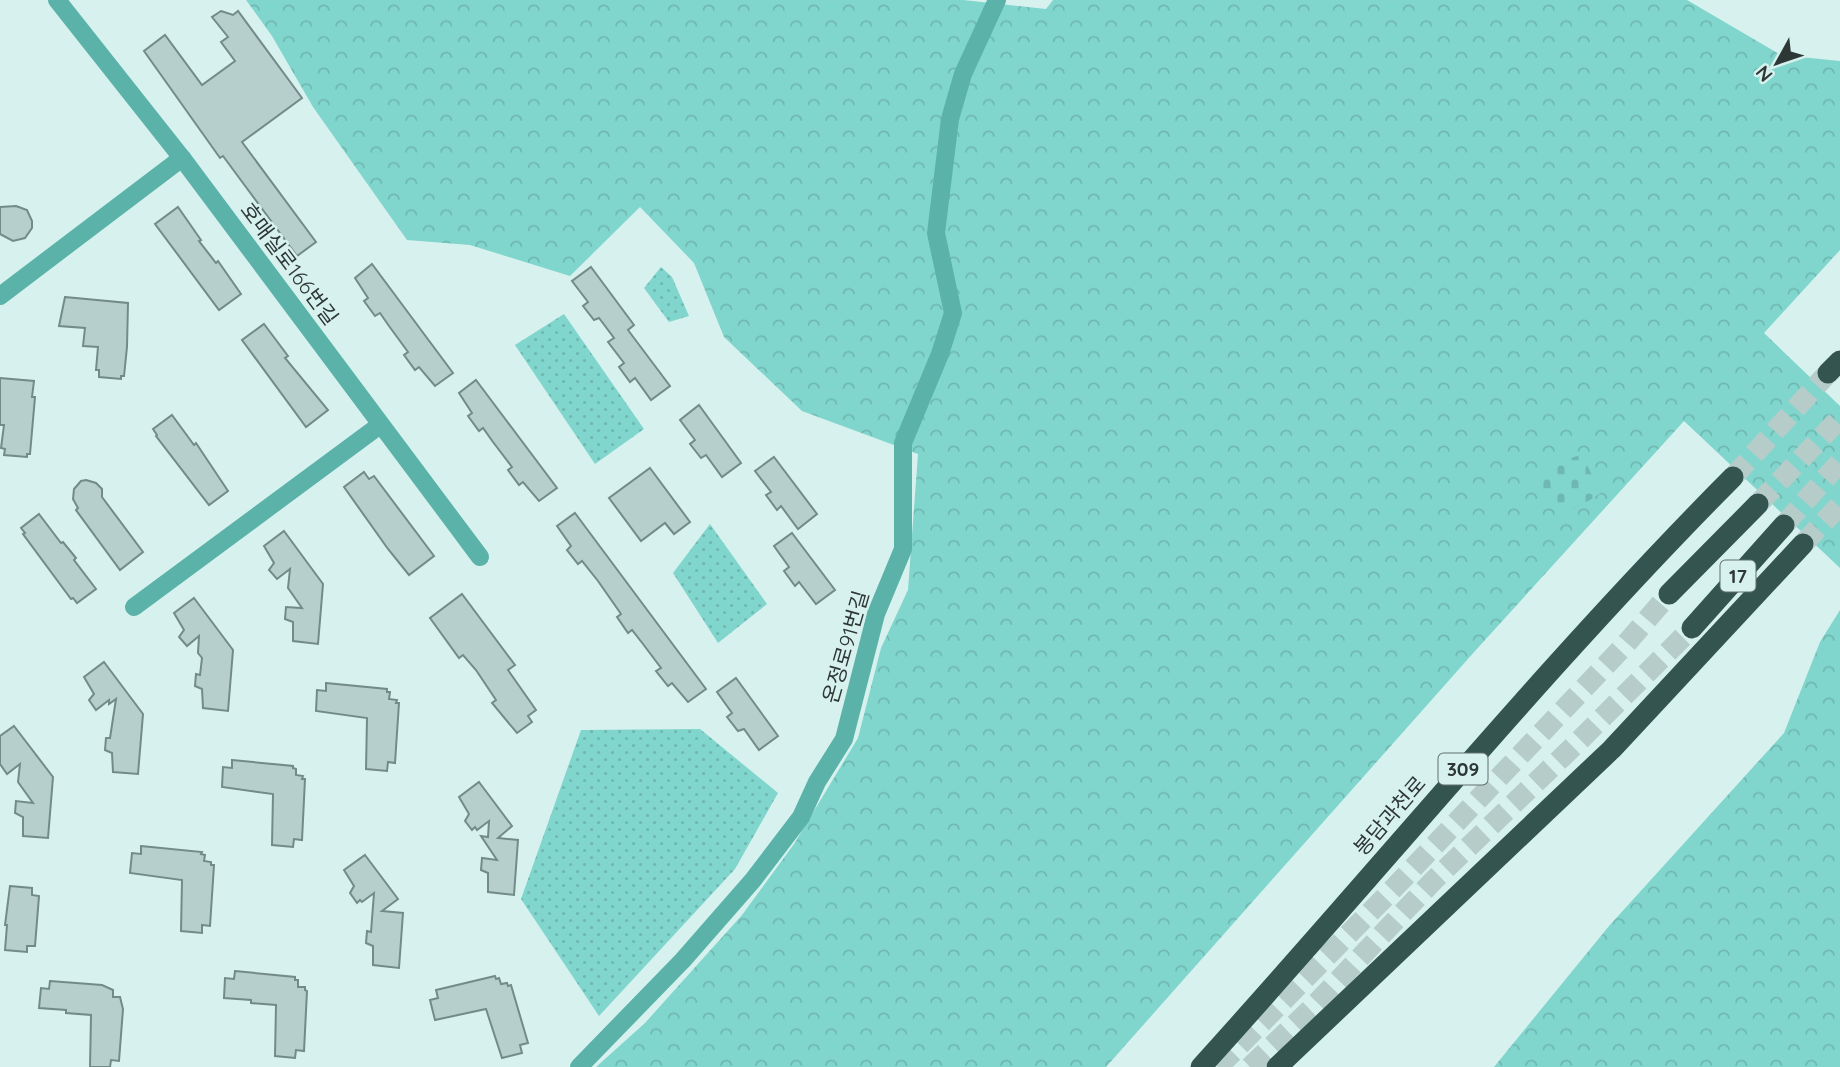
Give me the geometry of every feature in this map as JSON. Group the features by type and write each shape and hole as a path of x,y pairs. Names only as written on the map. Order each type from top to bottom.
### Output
{"highway":[{"name":"봉담과천로","path":"1201,1067 1588,629 1667,543 1733,477"},
{"name":"17","path":"1669,594 1758,504"},
{"name":"17","path":"1692,628 1784,525"},
{"path":"1277,1067 1612,749 1803,544"}],"street":[{"name":"호매실로166번길","path":"57,0 182,158 480,557"},
{"name":"온정로91번길","path":"579,1067 683,960 752,880 801,817 817,782 844,739 876,614 904,549 904,443 940,354 953,313 936,233 950,119 963,74 997,0"},
{"path":"0,296 182,158"},
{"path":"134,607 380,425"}],"green space":[{"path":"246,0 963,0 1046,9 1053,0 1687,0 1781,55 1840,61 1840,250 1764,333 1840,406 1840,568 1684,421 1475,651 1106,1067 596,1067 645,1023 742,915 794,844 858,738 881,648 908,590 918,454 802,411 724,337 694,263 640,207 570,276 470,245 407,240 313,107 272,36"},
{"path":"661,267 672,277 689,316 669,322 644,288"},
{"path":"564,314 644,429 595,464 515,345"},
{"path":"1582,455 1601,493 1580,506 1567,510 1543,504 1543,480 1564,462"},
{"path":"710,524 767,604 718,643 673,573"},
{"path":"1840,610 1840,1067 1494,1067 1609,926 1784,733 1820,642"},
{"path":"700,729 778,793 735,869 599,1016 521,899 581,730"}],"building":[{"path":"221,11 233,15 238,11 302,98 242,142 316,242 297,256 223,156 220,158 144,51 165,35 202,85 235,61 221,42 228,37 212,17"},
{"path":"16,206 27,210 32,228 25,238 13,241 0,234 0,207"},
{"path":"178,207 201,240 199,241 216,263 218,261 241,294 219,310 155,224"},
{"path":"372,264 453,373 435,386 419,367 415,370 404,355 408,352 380,313 375,316 364,301 368,298 355,278"},
{"path":"591,267 634,325 628,330 670,386 651,400 635,378 630,382 619,367 624,363 608,342 614,338 599,318 594,320 583,306 588,302 572,281"},
{"path":"65,297 128,303 127,347 124,376 121,376 121,379 99,377 99,370 96,370 98,347 83,346 85,328 59,326"},
{"path":"264,324 288,356 285,358 328,410 306,427 242,340"},
{"path":"0,378 34,381 30,454 27,454 27,457 4,455 5,449 1,448 4,425 0,425"},
{"path":"476,380 557,488 539,501 523,482 519,485 508,470 512,467 483,428 479,431 468,416 472,413 459,393"},
{"path":"699,405 741,463 722,477 706,455 701,458 690,444 695,440 680,420"},
{"path":"172,415 194,445 196,443 228,491 209,505 153,429"},
{"path":"774,457 817,514 798,529 781,506 777,510 766,495 771,492 755,471"},
{"path":"650,468 690,522 674,534 665,523 641,541 609,498"},
{"path":"364,472 369,479 374,476 434,556 409,575 344,487"},
{"path":"81,481 96,483 102,489 102,497 143,552 120,570 76,510 78,508 73,499 74,489"},
{"path":"575,513 706,689 688,702 672,683 668,686 656,671 661,668 632,630 628,633 617,617 621,614 598,581 582,561 578,564 567,550 571,546 557,526"},
{"path":"39,514 76,558 74,560 96,589 77,603 71,599 23,534 25,533 21,528"},
{"path":"284,531 323,584 318,644 293,641 293,622 285,619 286,607 302,608 288,588 290,569 277,579 269,570 274,563 264,546"},
{"path":"792,533 835,590 816,604 799,582 795,586 784,571 789,567 774,546"},
{"path":"462,594 515,665 508,670 536,710 528,716 532,722 517,733 492,703 496,700 476,670 463,655 459,658 430,618"},
{"path":"194,598 233,650 228,711 203,708 202,689 195,686 196,674 200,675 202,658 198,653 199,636 187,646 179,637 184,630 174,613"},
{"path":"104,662 143,714 138,774 113,772 112,753 105,750 106,738 110,738 116,699 109,704 109,700 96,710 89,700 94,694 84,677"},
{"path":"736,678 778,736 759,750 744,729 738,731 727,717 732,713 717,692"},
{"path":"326,683 387,689 387,692 390,692 389,699 397,700 395,763 388,762 387,771 366,769 367,718 316,711 317,690 326,691"},
{"path":"14,726 53,777 48,838 23,836 23,817 15,813 16,801 33,803 18,782 20,764 7,774 0,764 0,736"},
{"path":"232,760 293,766 296,775 303,776 302,840 294,839 293,847 272,845 273,794 222,787 223,767 232,768"},
{"path":"479,782 512,826 498,838 518,840 514,895 488,892 488,873 481,870 482,858 497,860 481,836 488,837 489,821 477,830 475,827 472,830 465,821 469,814 459,797"},
{"path":"141,846 202,852 201,854 205,855 204,861 214,865 210,926 202,925 202,933 181,931 182,880 130,873 132,853 141,854"},
{"path":"365,855 398,899 382,911 403,913 399,968 373,965 373,946 366,943 367,931 371,932 374,893 357,903 350,893 354,886 344,870"},
{"path":"10,886 32,888 32,895 39,896 35,946 27,946 27,952 5,950"},
{"path":"235,971 295,977 298,987 305,987 304,1051 296,1050 295,1058 275,1056 276,1005 224,998 225,978 234,979"},
{"path":"495,976 501,984 511,985 528,1043 520,1045 522,1053 502,1058 486,1009 435,1020 430,1000 438,998 436,990"},
{"path":"50,981 102,985 113,990 113,997 120,997 123,1009 119,1061 111,1060 110,1067 90,1067 91,1015 39,1008 41,988 49,989"}],"tunnel":[{"path":"1733,477 1828,373"},
{"path":"1758,504 1840,418"},
{"path":"1784,525 1840,462"},
{"path":"1803,544 1840,505"},
{"path":"1218,1067 1392,890 1625,645 1669,594"},
{"path":"1250,1067 1311,1009 1433,881 1692,628"}]}
